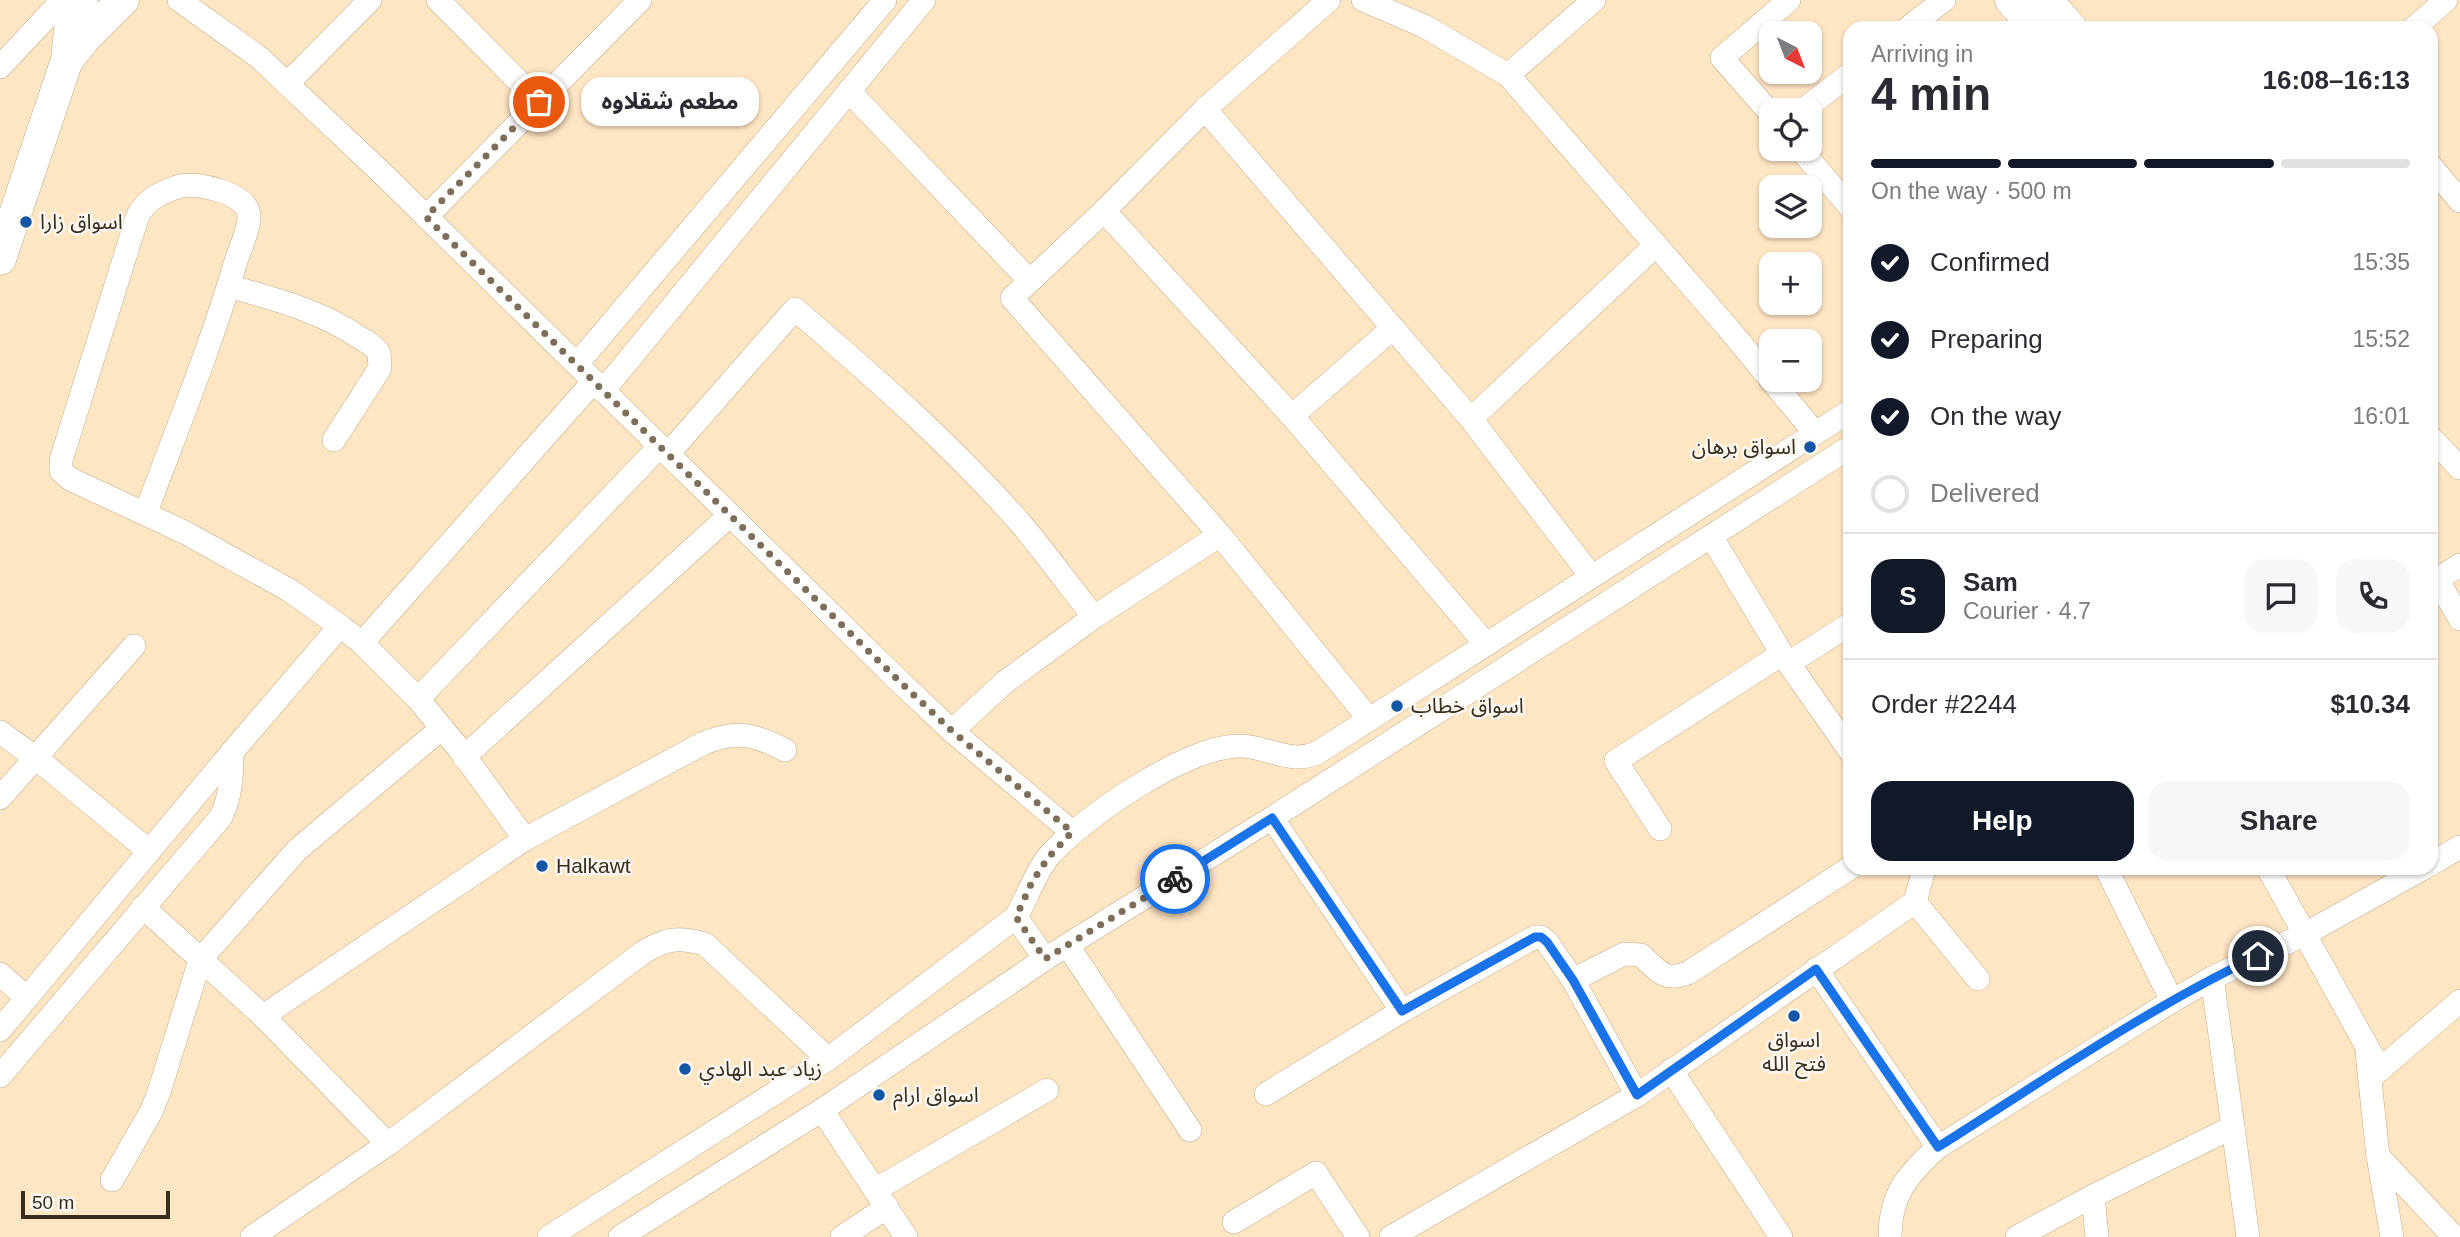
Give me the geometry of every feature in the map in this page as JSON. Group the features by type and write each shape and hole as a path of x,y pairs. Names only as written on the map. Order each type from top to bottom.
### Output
{"street":[{"path":"67,60 123,0"},
{"path":"179,0 260,58 952,731 1072,832"},
{"path":"287,84 370,0"},
{"path":"438,0 539,102"},
{"path":"426,217 640,0"},
{"path":"577,364 885,0"},
{"path":"362,643 598,386 924,0"},
{"path":"1329,0 1304,8 1104,211 1012,298 1220,535 1369,719"},
{"path":"1363,0 1424,26 1508,75 1815,433"},
{"path":"1508,75 1594,0"},
{"path":"1759,100 1722,58 1788,0"},
{"path":"1917,21 1944,0"},
{"path":"2011,0 2030,21"},
{"path":"2046,0 2065,21"},
{"path":"2422,21 2446,0"},
{"path":"0,259 67,60 70,30 68,5"},
{"path":"0,67 68,5"},
{"path":"1819,98 1843,79"},
{"path":"849,91 1030,281"},
{"path":"1205,109 1471,419 1591,576"},
{"path":"1810,161 1843,199"},
{"path":"2438,174 2459,197"},
{"path":"146,512 229,286 249,218 243,204 215,188 198,184 165,191 142,207 134,223 60,466 65,476 70,479 146,512 289,590 362,643 418,699 525,839"},
{"path":"1104,211 1292,416 1486,644"},
{"path":"1471,419 1656,245"},
{"path":"229,286 327,318 379,353 380,368 334,440"},
{"path":"418,699 664,450 794,309 881,383 978,478 1023,526 1094,617"},
{"path":"1292,416 1393,328"},
{"path":"549,1237 828,1059 1016,917 1032,882 1048,858 1072,832 1112,802 1188,759 1213,749 1239,746 1266,749 1291,758 1303,758 1317,752 1843,415"},
{"path":"2438,445 2460,468"},
{"path":"620,1237 822,1110 1045,959 1272,818 1843,451"},
{"path":"464,757 730,515"},
{"path":"952,731 1006,682 1094,617 1220,535"},
{"path":"1711,536 1785,659 1843,741"},
{"path":"2438,579 2460,565"},
{"path":"2438,587 2460,619"},
{"path":"0,1030 340,626"},
{"path":"1660,829 1616,761 1785,659 1843,628"},
{"path":"0,798 134,646"},
{"path":"112,1180 151,1112 159,1092 200,960 297,850 442,728"},
{"path":"0,732 36,758 149,851"},
{"path":"263,1016 525,839 692,749 724,736 741,734 763,739 785,750"},
{"path":"0,1076 221,817 232,781 232,752"},
{"path":"1291,758 1311,793"},
{"path":"1272,818 1402,1011"},
{"path":"1573,980 1624,954 1641,954 1664,975 1674,978 1688,973 1843,873"},
{"path":"1391,1237 1637,1095 1915,902 1923,875"},
{"path":"2109,875 2172,1001"},
{"path":"2271,875 2366,1044 2375,1074 2378,1156 2392,1237"},
{"path":"1890,1237 1892,1207 1901,1187 1916,1167 1938,1147 2172,1001 2212,978 2305,934 2404,875"},
{"path":"1915,902 1978,979"},
{"path":"143,907 263,1016 388,1144"},
{"path":"1016,917 1045,959"},
{"path":"1266,1094 1402,1011 1535,937 1541,937 1573,980 1637,1095"},
{"path":"252,1237 388,1144 645,951 664,940 684,938 705,944 828,1059"},
{"path":"1068,946 1191,1130"},
{"path":"62,955 86,975"},
{"path":"1816,969 1938,1147"},
{"path":"0,974 27,998"},
{"path":"2212,978 2248,1237"},
{"path":"2375,1074 2455,1014"},
{"path":"1671,1070 1781,1237"},
{"path":"842,1237 881,1199 1047,1090"},
{"path":"822,1110 906,1237"},
{"path":"2017,1237 2233,1127"},
{"path":"2378,1156 2454,1237"},
{"path":"1234,1222 1316,1173 1358,1237"},
{"path":"2093,1196 2097,1237"}],"way so far":[{"path":"539,102 426,217 898,680 952,731 1072,832 1048,858 1032,882 1016,917 1045,959 1175,879"}],"place":[{"name":"مطعم شقلاوه","path":"539,102"},
{"name":"اسواق زارا","path":"26,222"},
{"name":"اسواق برهان","path":"1810,447"},
{"name":"اسواق خطاب","path":"1397,706"},
{"name":"Halkawt","path":"542,866"},
{"name":"اسواق فتح الله","path":"1794,1016"},
{"name":"زياد عبد الهادي","path":"685,1069"},
{"name":"اسواق ارام","path":"879,1095"}],"route":[{"path":"1175,879 1272,818 1402,1011 1535,937 1541,937 1573,980 1637,1095 1816,969 1938,1147 2172,1001 2258,956"}]}
